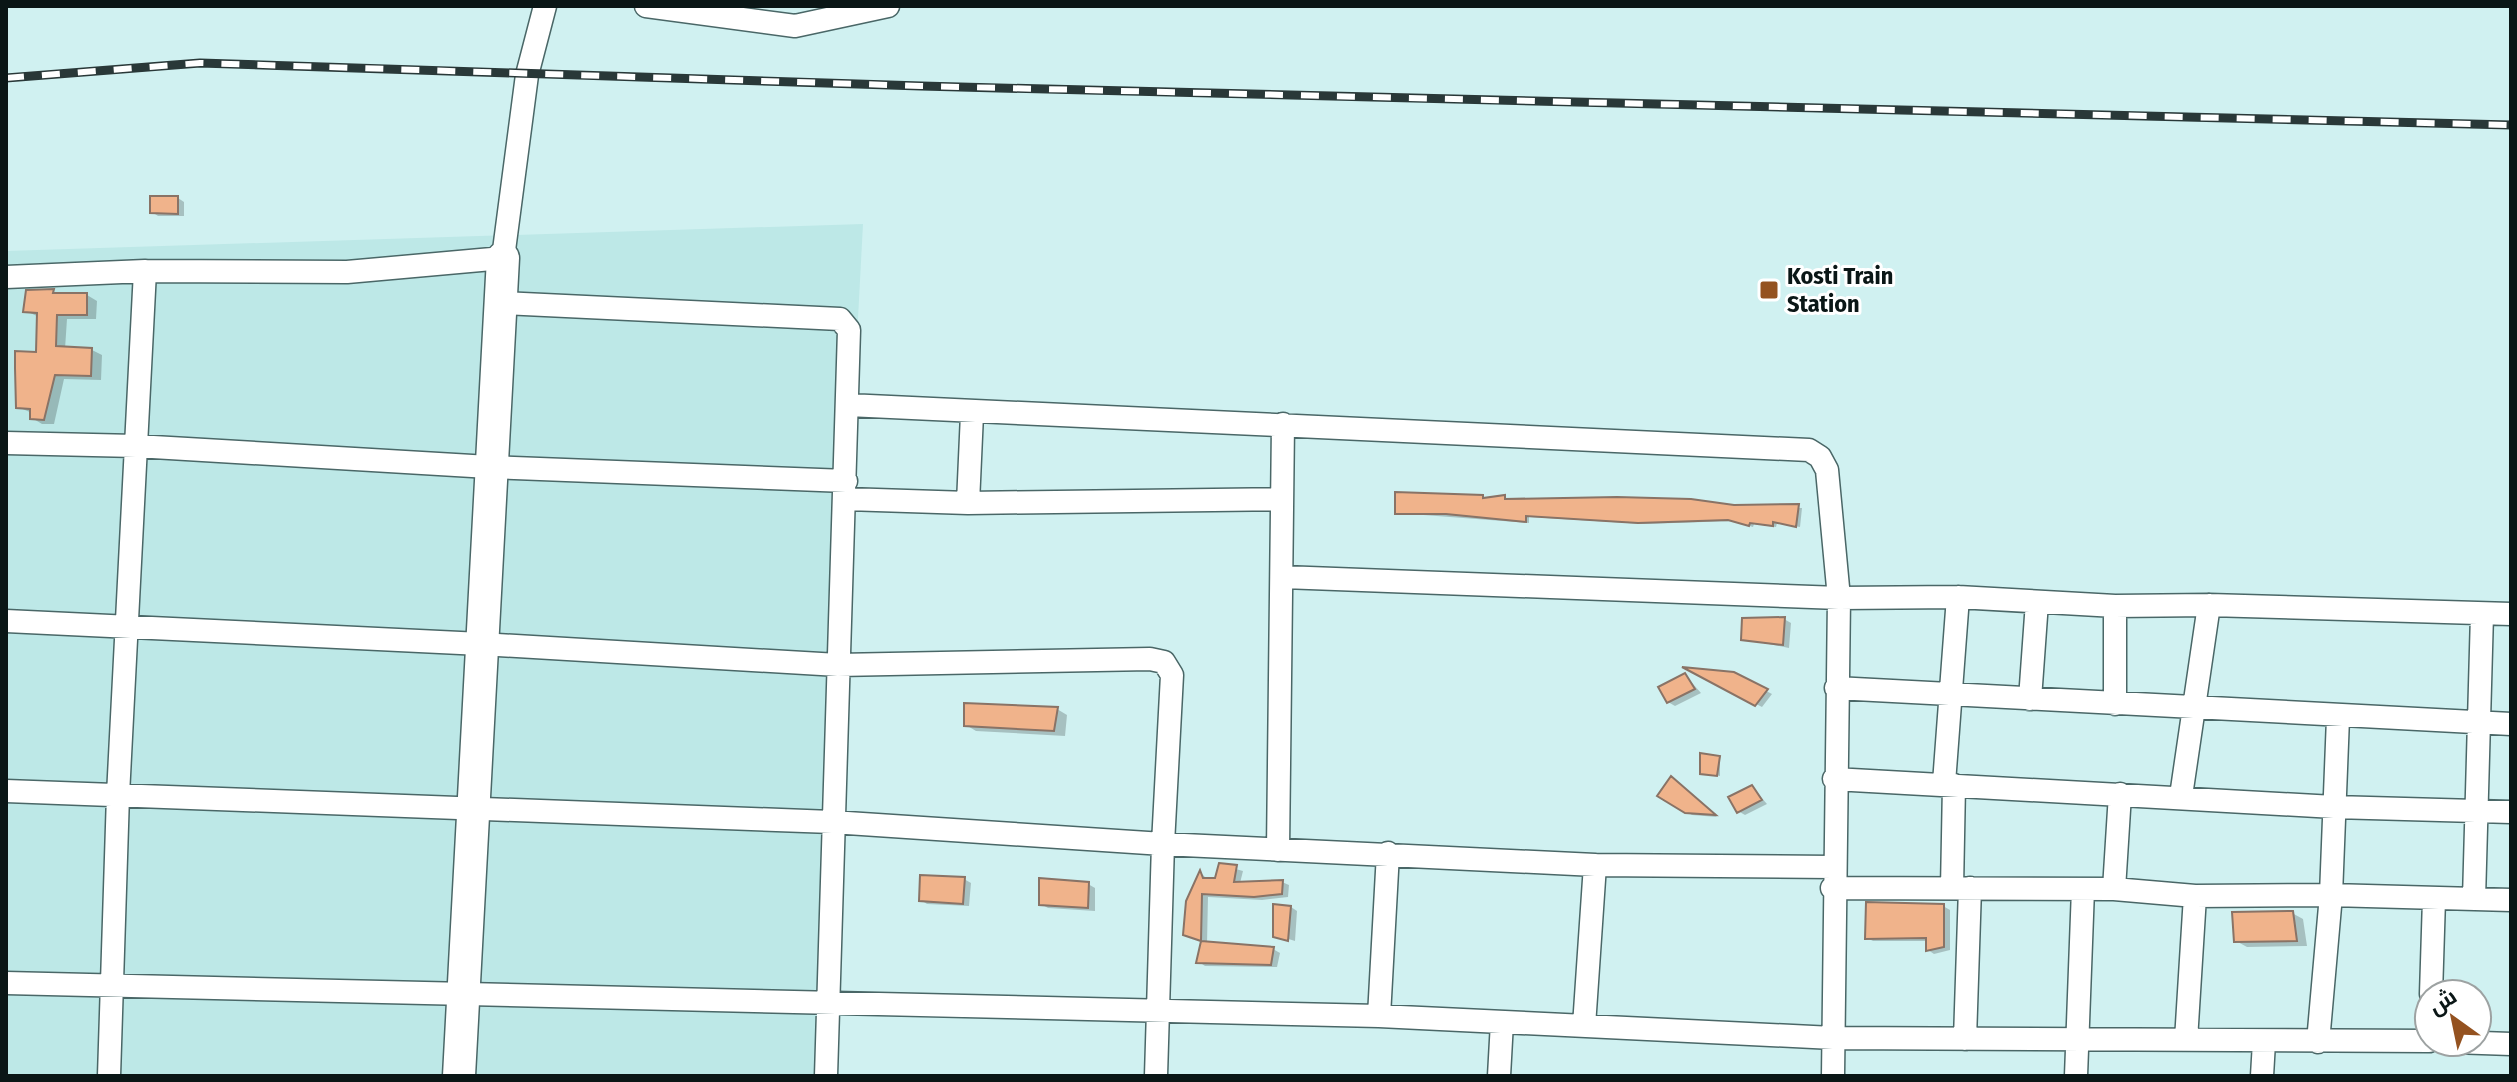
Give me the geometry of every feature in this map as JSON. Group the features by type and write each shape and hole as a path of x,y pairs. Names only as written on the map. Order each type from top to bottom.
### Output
{"street":[{"path":"459,1076 489,467 503,303 503,258 527,75 545,6"},
{"path":"646,6 795,26 888,6"},
{"path":"6,277 145,271 347,272 503,258"},
{"path":"109,1076 118,795 145,271"},
{"path":"503,303 840,319 849,330 826,1076"},
{"path":"848,405 972,414 1283,424 1809,450 1820,457 1827,470 1839,598 1834,779 1833,1076"},
{"path":"968,503 972,414"},
{"path":"1278,850 1283,424"},
{"path":"6,443 136,446 489,467 846,490 968,503 1282,499"},
{"path":"1283,577 1839,598 1958,597 2115,606 2209,605 2511,614"},
{"path":"1958,597 1949,784 1961,888 1965,1039"},
{"path":"2030,699 2037,602"},
{"path":"2181,796 2209,605"},
{"path":"2115,606 2115,704"},
{"path":"2474,899 2482,614"},
{"path":"6,621 838,665 1150,659 1164,662 1172,675 1156,1076"},
{"path":"1836,688 2338,718 2511,724"},
{"path":"2318,1042 2331,895 2338,718"},
{"path":"1834,779 2181,796 2334,807 2511,812"},
{"path":"6,791 832,822 1163,844 1388,853 1961,888 2114,889 2195,896 2331,895 2511,900"},
{"path":"2114,889 2120,794"},
{"path":"1379,1016 1388,853"},
{"path":"1584,1026 1595,865"},
{"path":"2076,1076 2083,889"},
{"path":"2186,1040 2195,896"},
{"path":"2432,978 2434,899"},
{"path":"6,983 462,991 1379,1016 1833,1038 2413,1041"},
{"path":"1499,1076 1502,1022"},
{"path":"2262,1076 2264,1042"}],"shaded area":[{"path":"863,224 818,1076 6,1076 6,251"}],"building":[{"path":"150,196 178,196 178,214 150,213"},
{"path":"54,289 53,293 87,293 87,315 57,315 56,346 92,348 91,376 55,375 44,420 30,419 30,409 16,408 15,351 36,352 37,313 23,312 26,290"},
{"path":"1395,492 1483,495 1483,498 1505,495 1505,499 1617,497 1691,499 1734,505 1799,504 1796,527 1773,522 1773,526 1750,523 1749,526 1728,520 1638,523 1526,516 1526,522 1446,514 1395,514"},
{"path":"1785,617 1783,645 1741,640 1742,618"},
{"path":"1682,667 1734,672 1768,689 1755,706"},
{"path":"1685,673 1695,689 1667,703 1658,687"},
{"path":"964,703 1058,707 1054,731 964,726"},
{"path":"1700,753 1720,756 1717,776 1700,774"},
{"path":"1671,776 1716,815 1685,813 1657,796"},
{"path":"1752,785 1762,800 1737,813 1728,797"},
{"path":"1219,863 1237,865 1234,882 1283,880 1282,894 1254,897 1202,894 1201,941 1183,935 1186,901 1200,870 1203,878 1215,878"},
{"path":"920,875 965,877 963,904 919,901"},
{"path":"1039,878 1089,882 1088,908 1039,905"},
{"path":"1866,902 1944,904 1944,947 1926,951 1926,938 1865,939"},
{"path":"1273,904 1291,906 1288,941 1273,937"},
{"path":"2293,911 2297,941 2234,942 2232,912"},
{"path":"1201,941 1274,947 1271,965 1196,963"}],"railway":[{"path":"6,78 200,63 921,86 2511,125"}],"place":[{"name":"Kosti Train Station","path":"1769,290"}]}
